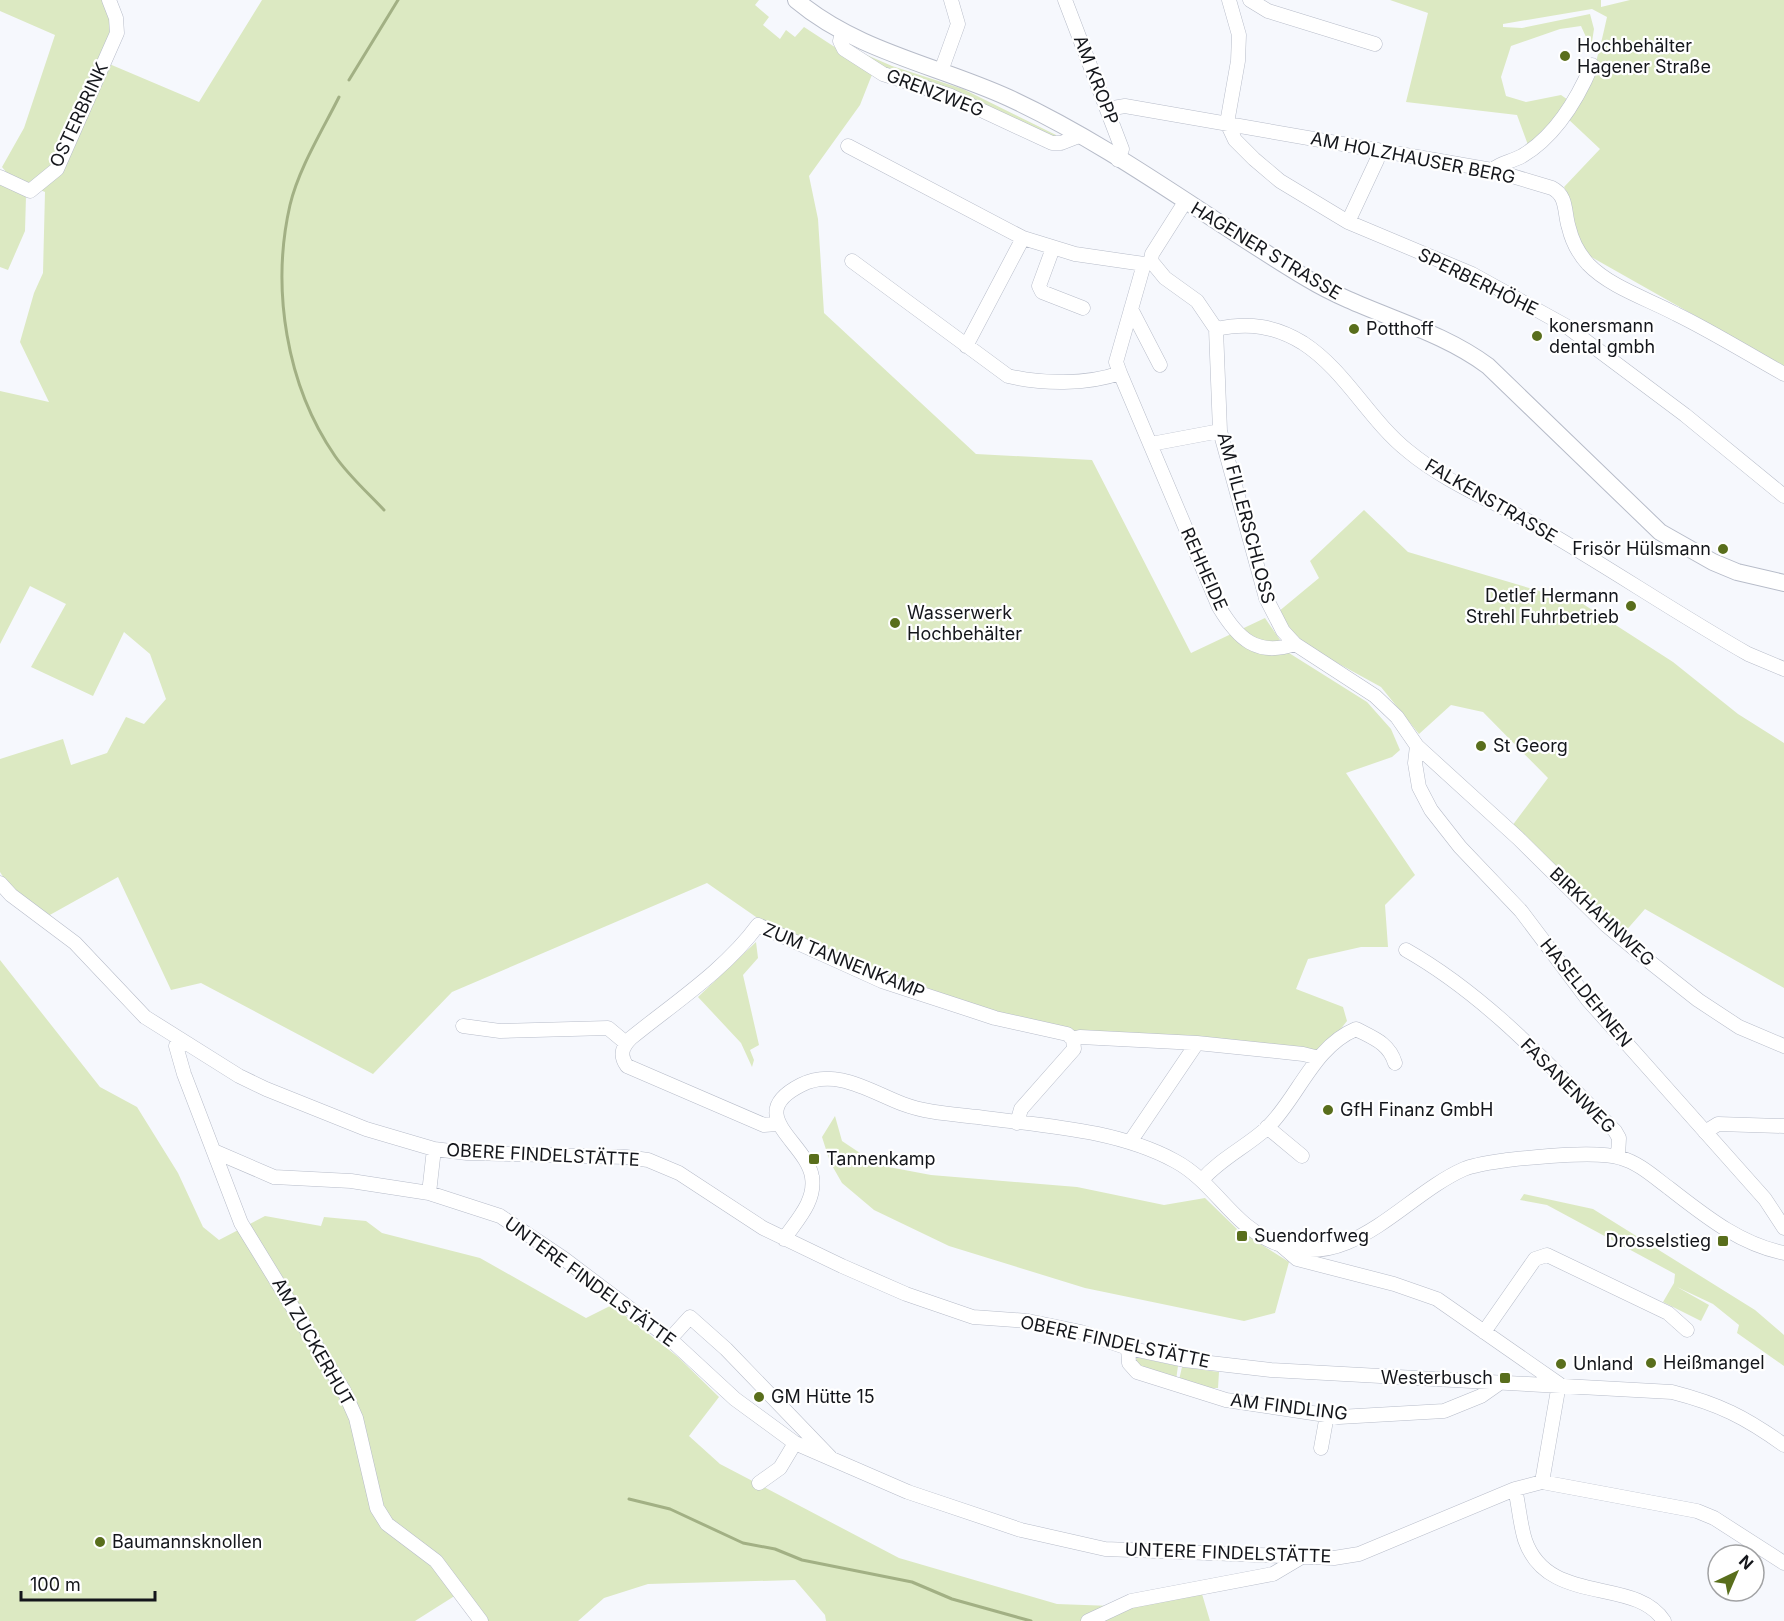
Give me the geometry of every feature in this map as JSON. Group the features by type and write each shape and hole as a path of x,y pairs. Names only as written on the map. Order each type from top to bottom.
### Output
{"main road":[{"name":"HAGENER STRASSE","path":"796,0 842,33 869,46 1007,97 1079,136 1318,285 1469,351 1488,366 1632,506 1668,537 1713,562 1737,572 1784,582"}],"street":[{"name":"OSTERBRINK","path":"0,177 30,191 57,169 117,33 116,18 108,0"},
{"path":"941,71 958,24 951,0"},
{"name":"AM KROPP","path":"1065,0 1122,149 1118,160"},
{"path":"1227,123 1239,52 1239,35 1229,0"},
{"path":"1250,0 1268,10 1375,44"},
{"name":"GRENZWEG","path":"842,33 840,41 844,49 883,74 951,96 1052,143 1061,143 1079,136"},
{"path":"1492,170 1501,163 1523,156 1559,123 1578,98 1592,64"},
{"name":"AM HOLZHAUSER BERG","path":"1107,109 1125,106 1492,170 1558,191 1566,206 1568,226 1575,246 1589,265 1608,280 1687,320 1784,374"},
{"name":"SPERBERHÖHE","path":"1227,123 1235,140 1272,174 1348,222 1472,274 1566,326 1685,415 1784,496"},
{"path":"848,146 1023,238 1053,248 1147,263 1165,279 1197,301 1216,329"},
{"path":"1348,222 1377,160 1378,150"},
{"path":"1147,263 1185,202"},
{"path":"966,346 1023,238"},
{"path":"1053,248 1039,286 1042,292 1083,308"},
{"path":"852,261 1008,376 1022,379 1091,381 1120,373"},
{"name":"REHHEIDE","path":"1147,263 1116,362 1120,373 1219,607 1229,623 1253,643 1275,651 1295,644"},
{"path":"1131,309 1160,365"},
{"name":"FALKENSTRASSE","path":"1216,329 1257,325 1279,330 1306,345 1330,366 1378,424 1408,451 1444,477 1530,522 1738,648 1784,669"},
{"name":"AM FILLERSCHLOSS","path":"1216,329 1220,430 1266,598 1273,615 1295,644 1376,696 1397,717 1417,746 1437,762"},
{"path":"1151,444 1220,430"},
{"name":"HASELDEHNEN","path":"1417,746 1415,763 1419,787 1431,810 1460,847 1521,911 1588,1000 1765,1199 1784,1228"},
{"name":"BIRKHAHNWEG","path":"1437,762 1606,925 1650,962 1698,1000 1739,1027 1784,1046"},
{"name":"OBERE FINDELSTÄTTE","path":"0,883 11,895 75,943 145,1017 178,1040 239,1076 366,1129 434,1149 466,1153 626,1157 648,1160 679,1173 784,1239 943,1308 973,1317 1028,1321 1081,1332 1128,1347 1184,1360 1271,1370 1672,1392 1710,1401 1748,1419 1784,1445"},
{"name":"ZUM TANNENKAMP","path":"626,1043 706,978 749,936 758,924 882,981 995,1018 1067,1034 1073,1039 1080,1036 1197,1043 1303,1054 1319,1058"},
{"name":"FASANENWEG","path":"1406,950 1445,973 1543,1059 1616,1131 1619,1138 1618,1156 1642,1168 1729,1231 1763,1249 1784,1253"},
{"path":"463,1026 500,1031 608,1028 626,1043 622,1050 622,1059 627,1066 764,1125 777,1124"},
{"path":"1202,1180 1211,1169 1267,1128 1319,1058 1346,1033 1356,1029 1383,1043 1392,1053 1395,1063"},
{"path":"1017,1123 1021,1109 1074,1049 1073,1039"},
{"name":"AM ZUCKERHUT","path":"178,1040 176,1046 184,1074 250,1240 277,1279 352,1409 377,1508 387,1524 436,1562 481,1621"},
{"path":"1130,1142 1197,1043"},
{"path":"784,1239 806,1208 812,1194 812,1177 807,1163 777,1124 776,1115 780,1103 788,1093 802,1084 820,1078 838,1078 921,1110 1130,1142 1176,1162 1202,1180 1240,1222 1282,1246 1297,1259 1394,1284 1437,1299 1559,1384 1542,1482"},
{"path":"1705,1132 1718,1124 1784,1126"},
{"path":"1267,1128 1302,1156"},
{"name":"OBERE FINDELSTÄTTE","path":"429,1193 434,1149"},
{"name":"UNTERE FINDELSTÄTTE","path":"216,1152 274,1177 351,1180 429,1193 500,1216 563,1258 670,1339 735,1399 795,1443 908,1492 1021,1530 1105,1549 1300,1558 1359,1554 1515,1489 1542,1482 1697,1511 1714,1518 1784,1563"},
{"path":"1282,1246 1305,1249 1334,1247 1364,1236 1443,1180 1467,1167 1507,1160 1618,1156"},
{"path":"1484,1332 1535,1258 1547,1255 1667,1312 1687,1330"},
{"name":"UNTERE FINDELSTÄTTE","path":"670,1339 690,1317 726,1349 836,1462"},
{"name":"AM FINDLING","path":"1128,1347 1129,1363 1137,1372 1226,1400 1327,1415 1444,1411 1482,1396 1501,1382"},
{"path":"1321,1448 1327,1415"},
{"path":"759,1483 780,1468 795,1443"},
{"path":"1515,1489 1526,1541 1547,1570 1594,1591 1644,1602 1659,1612 1664,1621"},
{"path":"1088,1621 1131,1601 1273,1574 1300,1558"}],"green space":[{"path":"0,0 104,0 112,17 107,63 199,102 262,0 759,0 755,5 769,17 763,25 780,39 786,30 795,37 804,27 873,72 860,105 809,176 818,219 824,313 976,454 1092,460 1191,653 1265,618 1289,653 1367,702 1391,729 1400,750 1392,757 1346,773 1415,875 1385,905 1388,947 1361,947 1308,959 1296,989 1343,1007 1347,1021 1331,1041 1315,1053 1080,1032 1003,1014 928,992 850,963 766,924 707,883 452,992 373,1074 201,983 171,990 118,877 48,916 9,886 0,872 0,759 63,739 71,765 107,753 126,717 144,724 166,699 150,654 124,632 93,696 31,667 66,604 30,586 0,644 0,391 49,402 20,342 34,293 43,273 45,192 11,178 2,167 24,128 55,35 0,11"},
{"path":"1390,0 1601,0 1601,7 1630,0 1784,0 1784,366 1586,254 1574,229 1569,197 1564,187 1600,149 1567,118 1588,83 1607,17 1592,9 1503,24 1503,27 1522,28 1590,14 1594,29 1591,48 1581,26 1560,29 1511,46 1501,77 1506,96 1526,102 1561,95 1571,102 1528,145 1517,115 1406,102 1428,13"},
{"path":"853,49 892,66 963,89 1056,135 1054,139 890,70 854,52"},
{"path":"0,180 26,196 25,231 8,270 0,267"},
{"path":"1364,510 1408,552 1583,604 1673,662 1738,714 1784,743 1784,988 1645,909 1623,934 1512,826 1548,778 1483,712 1451,705 1419,734 1381,687 1301,643 1278,612 1319,578 1310,561"},
{"path":"756,942 758,958 743,975 759,1045 750,1050 754,1060 752,1067 741,1043 698,997"},
{"path":"0,960 100,1087 137,1107 178,1173 203,1227 219,1240 265,1216 321,1226 324,1217 366,1221 382,1233 480,1258 586,1318 612,1305 678,1357 719,1397 689,1436 720,1464 899,1558 1057,1604 1112,1606 1202,1594 1210,1621 826,1621 825,1615 795,1580 648,1584 604,1598 578,1621 487,1621 464,1590 415,1621 0,1621"},
{"path":"835,1116 842,1141 878,1165 931,1175 1077,1187 1164,1205 1205,1198 1238,1230 1289,1262 1275,1313 1244,1321 1085,1288 949,1246 874,1210 842,1183 830,1162 822,1137"},
{"path":"1524,1194 1593,1209 1755,1310 1784,1335 1784,1366 1737,1333 1739,1325 1713,1304 1677,1287 1709,1305 1701,1321 1663,1302 1674,1283 1675,1274 1547,1205 1520,1200"},
{"path":"1136,1357 1178,1366 1176,1380 1137,1368"},
{"path":"1182,1367 1219,1372 1218,1388 1201,1388 1179,1380"}],"waterway":[{"path":"349,80 398,0"},
{"path":"339,97 305,164 290,205 284,237 283,302 294,367 318,428 340,463 384,510"},
{"path":"629,1499 670,1509 743,1543 775,1549 802,1560 912,1582 952,1599 1031,1621"}],"place":[{"name":"Hochbehälter Hagener Straße","path":"1565,56"},
{"name":"Potthoff","path":"1354,329"},
{"name":"konersmann dental gmbh","path":"1537,336"},
{"name":"Frisör Hülsmann","path":"1723,549"},
{"name":"Detlef Hermann Strehl Fuhrbetrieb","path":"1631,606"},
{"name":"Wasserwerk Hochbehälter","path":"895,623"},
{"name":"St Georg","path":"1481,746"},
{"name":"GfH Finanz GmbH","path":"1328,1110"},
{"name":"Tannenkamp","path":"814,1159"},
{"name":"Suendorfweg","path":"1242,1236"},
{"name":"Drosselstieg","path":"1723,1241"},
{"name":"Heißmangel","path":"1651,1363"},
{"name":"Unland","path":"1561,1364"},
{"name":"Westerbusch","path":"1505,1378"},
{"name":"GM Hütte 15","path":"759,1397"},
{"name":"Baumannsknollen","path":"100,1542"}]}
